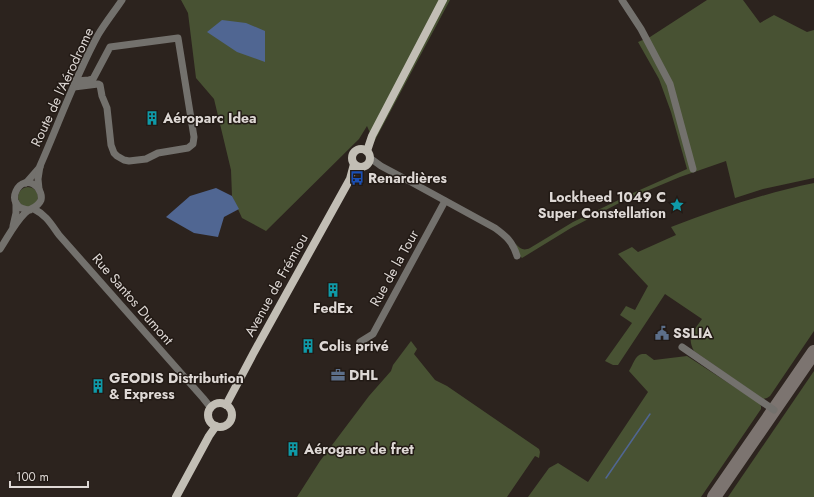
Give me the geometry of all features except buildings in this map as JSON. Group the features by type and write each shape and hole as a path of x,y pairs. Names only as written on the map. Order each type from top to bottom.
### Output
{"main road":[{"name":"Avenue de Frémiou","path":"226,405 350,179 364,159 372,136 443,0"},
{"path":"220,403 226,405 231,411 232,418 227,424 220,427 216,426 209,419 208,415 211,408 220,403"},
{"path":"176,497 216,426"}],"street":[{"name":"Route de l'Aérodrome","path":"39,190 38,179 40,166 75,84 99,34 122,0"},
{"path":"622,0 641,29 670,84 693,169"},
{"path":"178,38 194,142 188,148 158,152 146,159 129,161 124,160 117,156 112,148 107,108 99,84 75,84 93,79 110,47 178,38"},
{"path":"364,159 381,166 495,228 505,236 517,256"},
{"name":"Route de l'Aérodrome","path":"26,184 40,166"},
{"path":"12,228 16,213 16,203 14,198 16,189 19,186 32,184 37,187 41,195 41,200 47,218"},
{"path":"0,249 12,228 26,212 38,205 41,200"},
{"name":"Rue de la Tour","path":"360,342 373,334 445,201"},
{"path":"16,203 25,210 32,209"},
{"name":"Rue Santos Dumont","path":"32,209 40,212 47,218 59,235 211,408"},
{"path":"682,347 774,410"}],"green space":[{"path":"181,0 450,0 374,142 367,126 359,139 266,231 242,218 232,196 231,170 214,99 196,78 188,13"},
{"path":"707,0 743,0 760,23 774,15 807,32 814,30 814,178 763,189 735,198 726,161 680,177 625,200 571,228 522,258 519,255 516,244 522,249 530,248 573,222 687,169 671,112 659,79 638,42 650,37"},
{"path":"814,183 814,331 770,396 763,399 694,351 691,337 702,319 665,294 618,365 613,365 605,361 632,323 620,315 626,306 635,310 648,286 618,254 632,247 638,252 676,235 671,227 706,214 742,202"},
{"path":"28,187 35,190 38,197 35,204 28,207 21,204 18,197 21,190"},
{"path":"411,341 417,349 414,354 435,380 447,386 539,449 539,458 535,456 507,497 297,497 320,461 369,396 391,371 393,365"},
{"path":"642,354 646,354 654,360 687,356 759,403 761,406 761,409 701,497 528,497 549,468 558,463 588,482 648,392 629,371 636,358"},
{"path":"814,371 814,497 728,497"}],"water":[{"path":"222,20 246,23 265,31 265,62 237,52 207,32"},
{"path":"216,188 232,196 239,209 224,217 218,237 194,233 166,217 190,196"}],"waterway":[{"path":"606,478 650,414"}],"taxiway":[{"path":"714,497 814,352"}],"place":[{"name":"Aéroparc Idea","path":"152,118"},
{"name":"Renardières","path":"357,178"},
{"name":"Lockheed 1049 C Super Constellation","path":"677,205"},
{"name":"FedEx","path":"333,290"},
{"name":"SSLIA","path":"662,333"},
{"name":"Colis privé","path":"308,346"},
{"name":"DHL","path":"338,375"},
{"name":"GEODIS Distribution & Express","path":"98,386"},
{"name":"Aérogare de fret","path":"293,449"}]}
